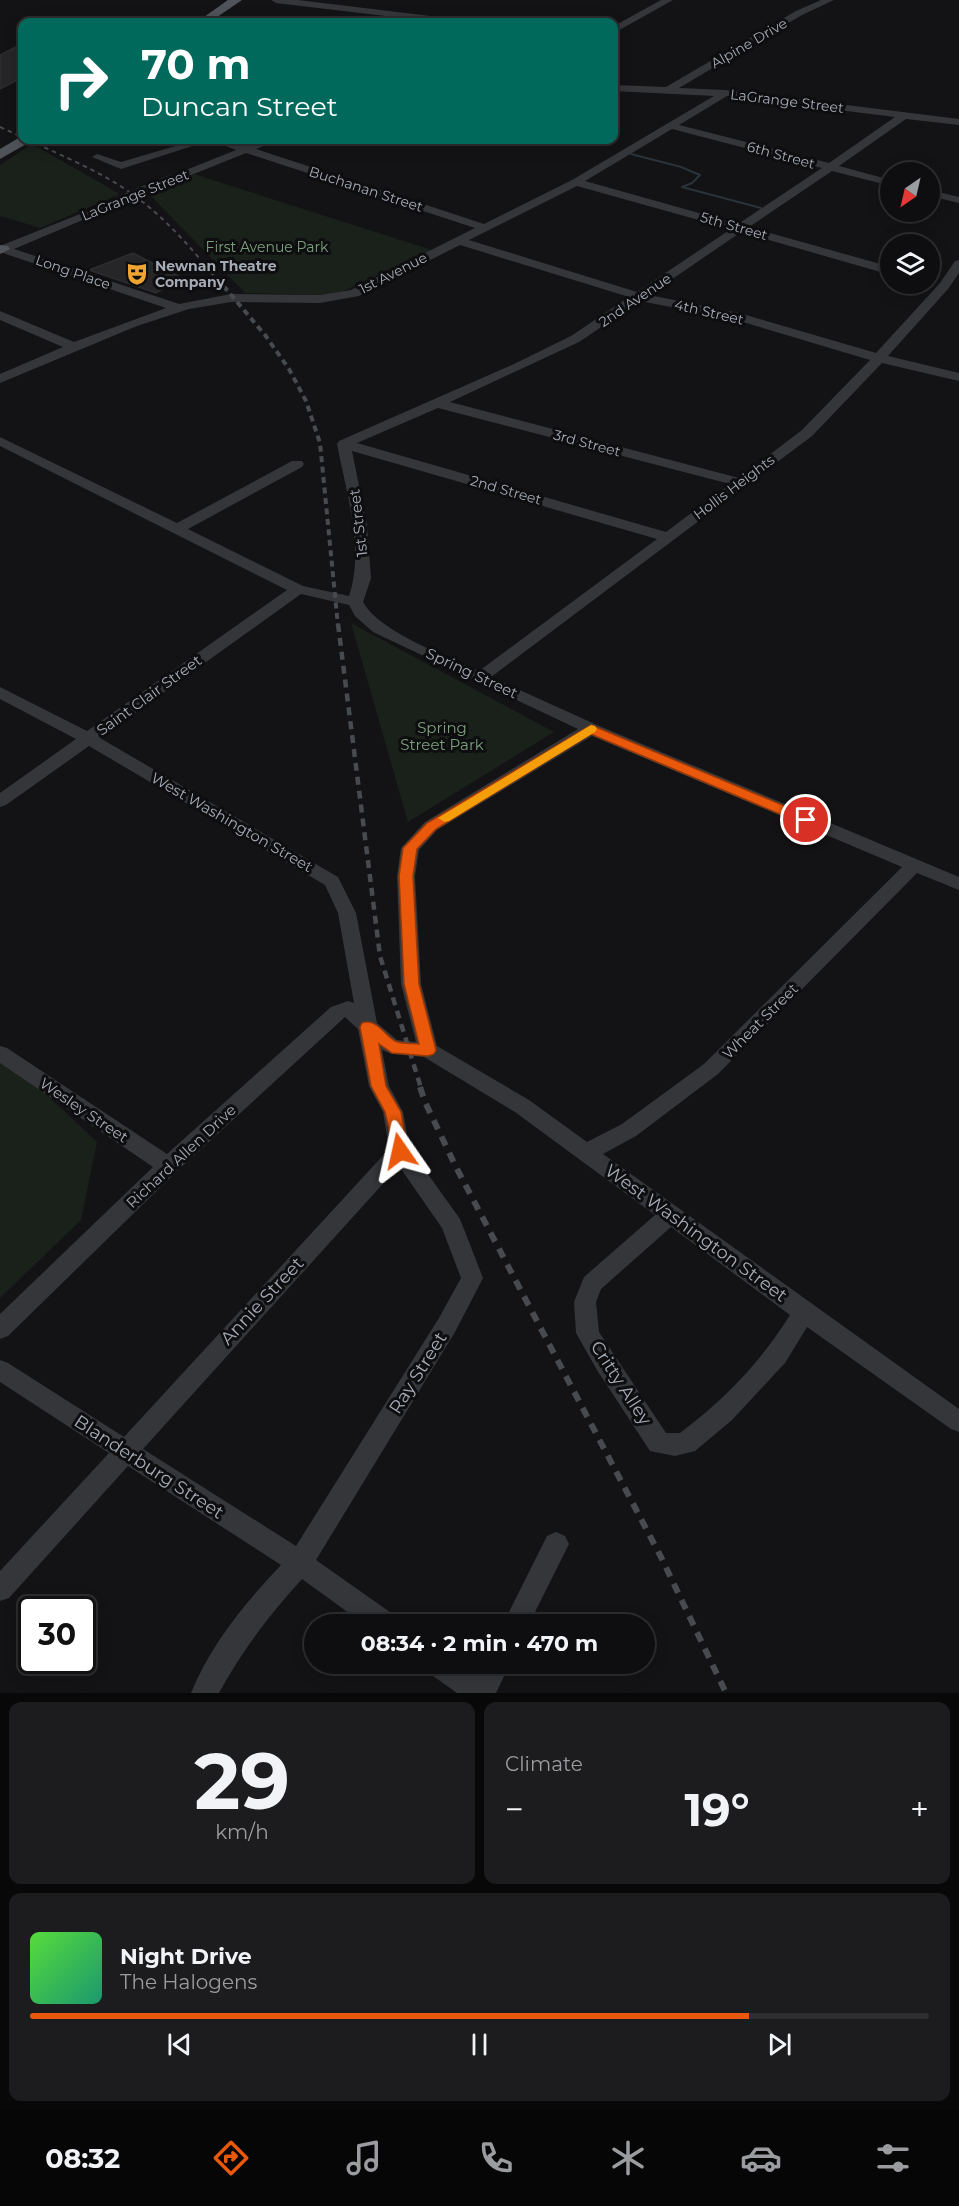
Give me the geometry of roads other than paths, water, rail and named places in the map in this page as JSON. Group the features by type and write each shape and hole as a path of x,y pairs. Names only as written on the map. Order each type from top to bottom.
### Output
{"main road":[{"path":"209,18 236,0"}],"street":[{"path":"276,0 422,18"},
{"path":"618,28 668,0"},
{"name":"Alpine Drive","path":"670,89 799,13 829,0"},
{"name":"LaGrange Street","path":"618,86 725,93 959,122"},
{"name":"1st Avenue","path":"0,379 176,307 233,297 314,299 341,297 354,293 576,182 725,93"},
{"name":"2nd Avenue","path":"344,444 519,367 575,339 640,297 903,116"},
{"name":"6th Street","path":"672,126 880,180"},
{"path":"97,157 121,166 193,144"},
{"name":"Buchanan Street","path":"229,144 486,228"},
{"name":"LaGrange Street","path":"1,249 259,144"},
{"name":"5th Street","path":"576,182 880,268"},
{"path":"940,195 959,200"},
{"name":"4th Street","path":"460,241 640,297 735,316 879,358 959,376"},
{"name":"Long Place","path":"1,249 176,307"},
{"name":"Hollis Heights","path":"940,281 959,264"},
{"path":"940,285 959,289"},
{"name":"Hollis Heights","path":"480,678 738,482 807,433 879,358 929,294"},
{"path":"0,315 75,347"},
{"name":"3rd Street","path":"436,403 738,482"},
{"path":"0,441 298,589 355,602"},
{"name":"2nd Street","path":"344,444 667,537"},
{"name":"1st Street","path":"344,444 360,525 363,578 355,602"},
{"path":"0,458 16,448"},
{"path":"179,528 297,464"},
{"name":"Saint Clair Street","path":"0,801 298,589"},
{"name":"Spring Street","path":"355,602 361,613 379,629 480,678 591,729 959,884"},
{"name":"West Washington Street","path":"0,692 89,739 332,881 347,913 368,1027"},
{"path":"368,1027 392,1047 428,1050 411,984 406,876 410,848 431,826 591,729"},
{"name":"Wheat Street","path":"587,1152 629,1130 711,1069 914,866"},
{"name":"Richard Allen Drive","path":"0,1329 168,1166 338,1012 348,1008 368,1027"},
{"name":"Ray Street","path":"204,1693 231,1645 259,1607 300,1563 447,1325 472,1278 452,1225 400,1151 393,1112 379,1086 368,1027"},
{"name":"West Washington Street","path":"428,1050 522,1106 959,1422"},
{"name":"Wesley Street","path":"0,1053 168,1166"},
{"name":"Annie Street","path":"0,1589 400,1151"},
{"name":"Critty Alley","path":"670,1215 592,1284 585,1302 588,1333 605,1363 659,1443 675,1445 686,1443 723,1413 777,1356 804,1312"},
{"name":"Blanderburg Street","path":"0,1370 124,1452 300,1563 371,1614"},
{"path":"521,1614 556,1544"},
{"path":"452,1674 480,1693 491,1674"}],"waterway":[{"path":"631,154 681,167 700,175 692,183 682,187 761,208"}],"railway":[{"path":"0,127 18,135"},
{"path":"37,144 104,176 139,199 172,228 211,272"},
{"path":"210,270 265,335 289,369 306,401 320,443 338,626"},
{"path":"338,624 380,956 421,1088"},
{"path":"420,1087 456,1167 661,1557 726,1693"}],"place":[{"name":"Newnan Theatre Company","path":"137,274"}],"park label":[{"name":"First Avenue Park","path":"267,247"},
{"name":"Spring Street Park","path":"442,736"}]}
